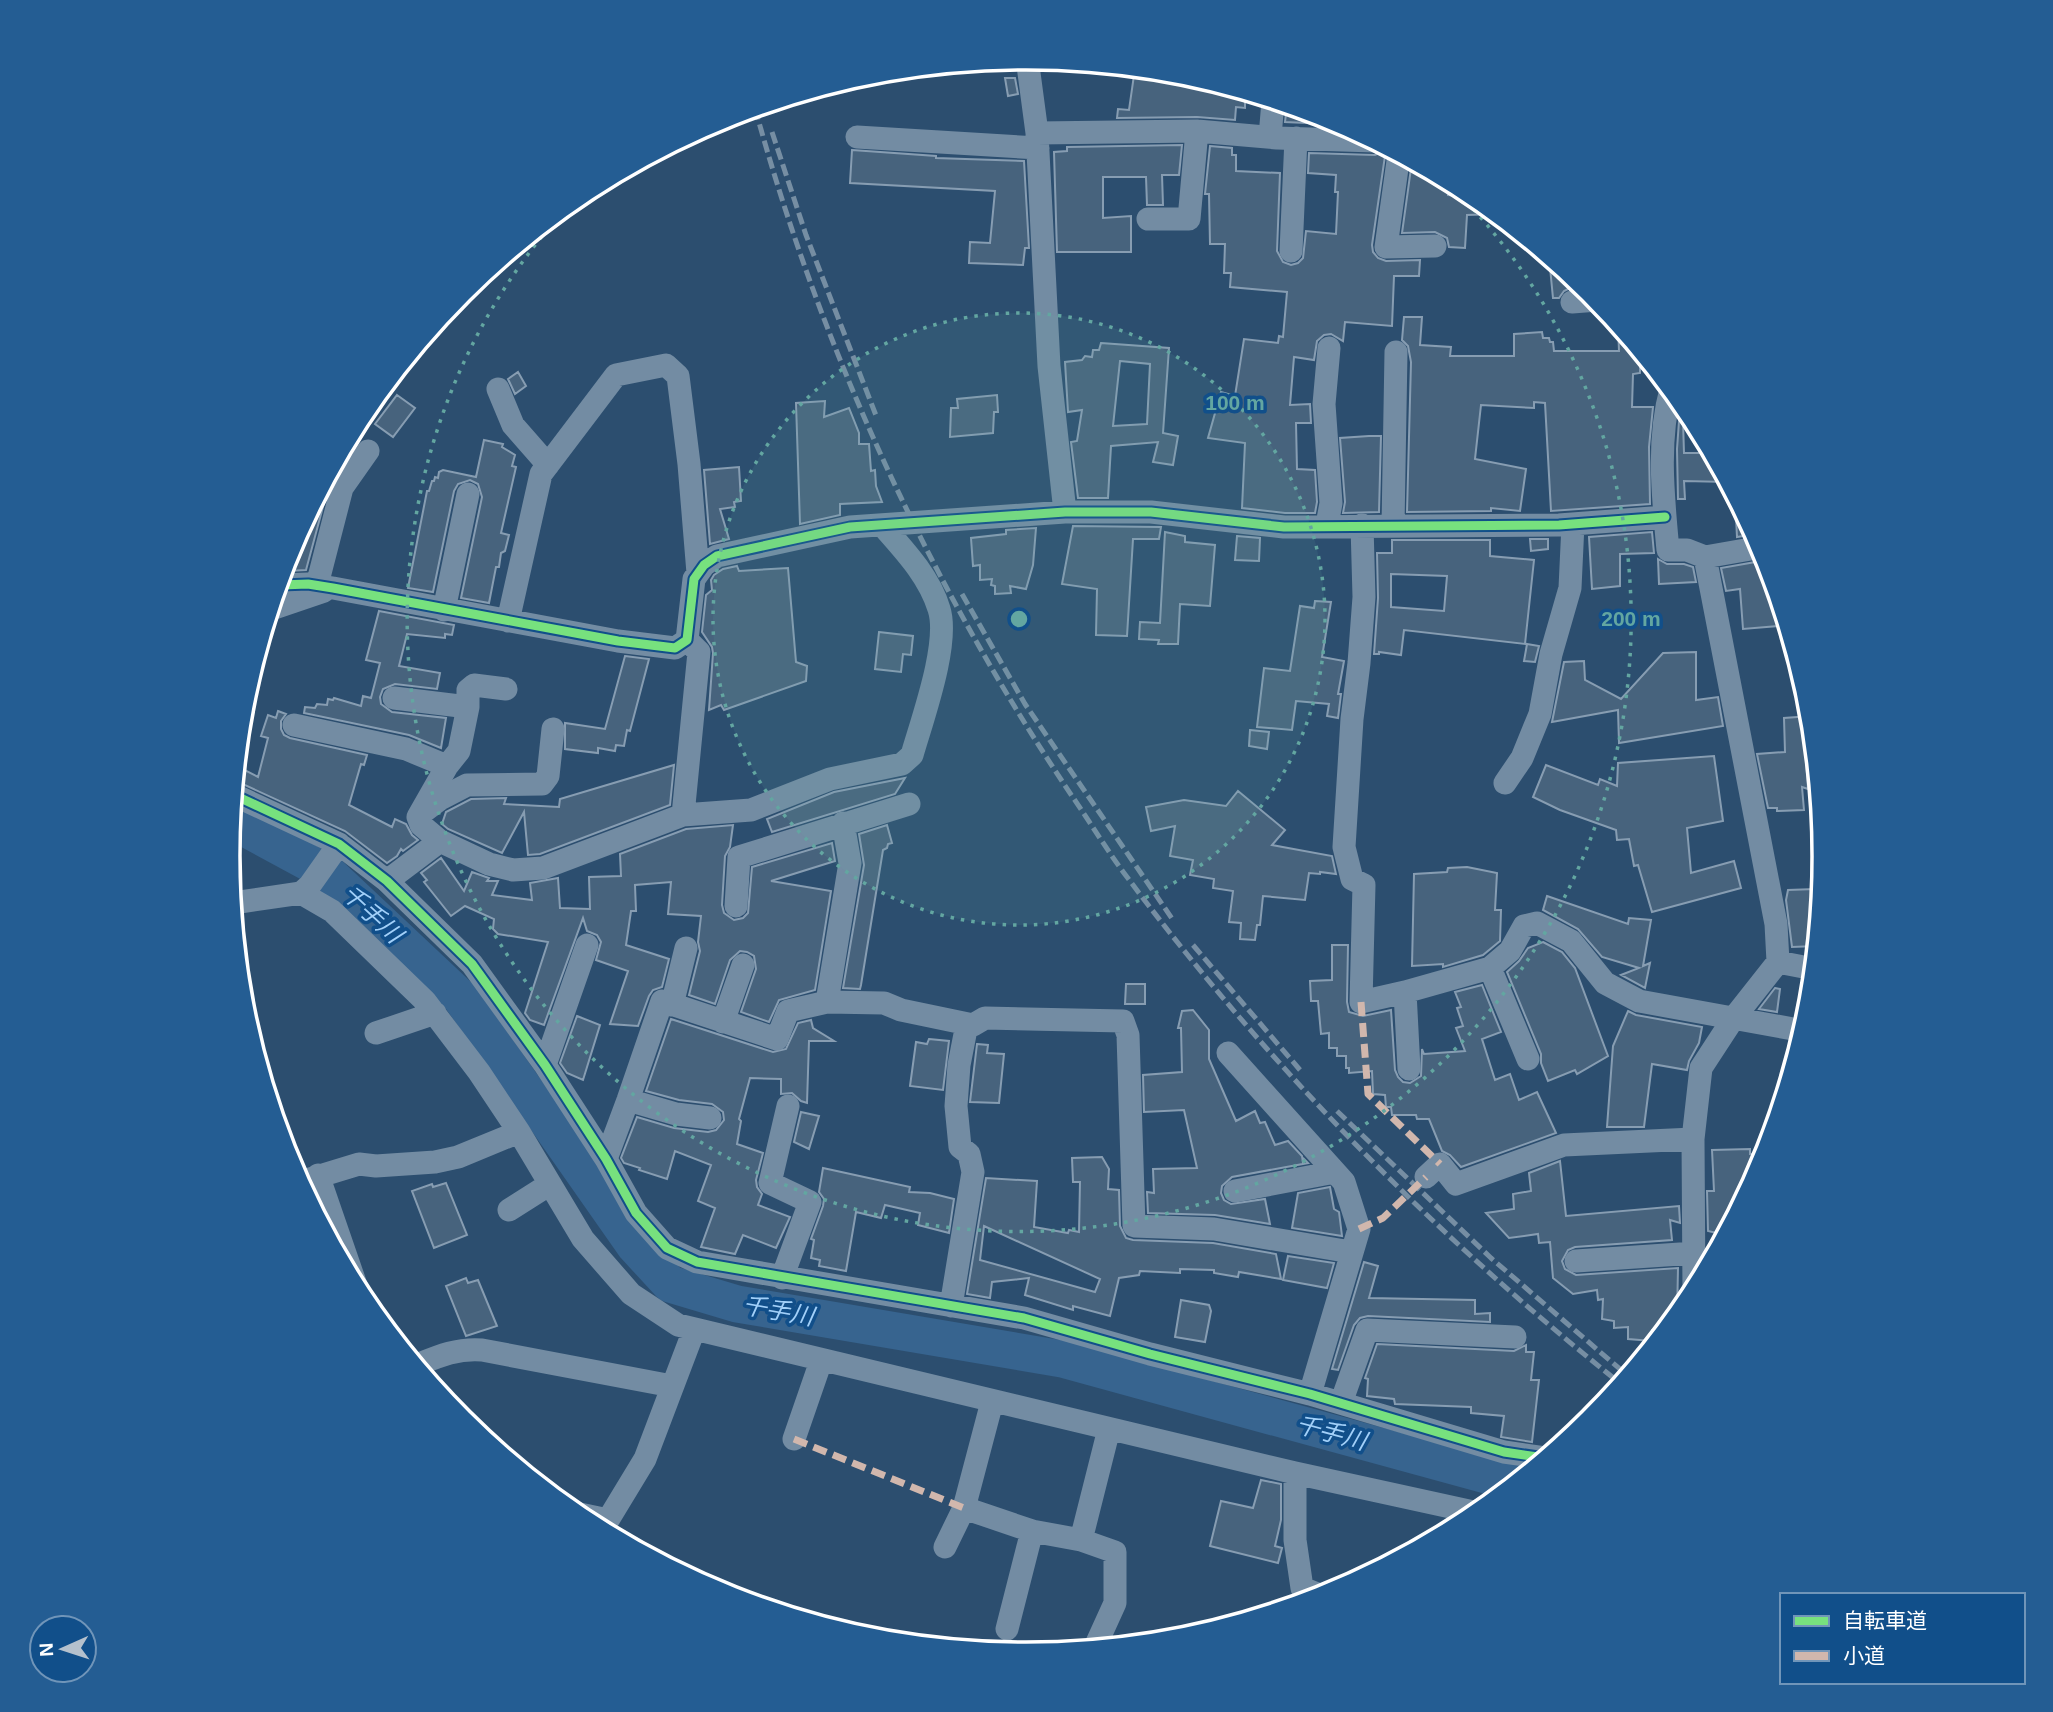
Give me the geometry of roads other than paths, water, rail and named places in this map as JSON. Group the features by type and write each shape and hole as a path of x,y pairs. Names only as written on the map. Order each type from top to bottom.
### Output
{"street":[{"path":"1028,70 1037,140 1049,366 1065,512"},
{"path":"1270,137 1272,110"},
{"path":"1147,219 1189,219 1197,131"},
{"path":"857,137 1037,140 1197,131 1349,140"},
{"path":"1291,251 1296,138"},
{"path":"1398,163 1386,247 1435,246"},
{"path":"1572,302 1583,301"},
{"path":"1327,526 1332,503 1324,404 1329,348"},
{"path":"1393,526 1396,352"},
{"path":"508,621 541,474 616,375 666,365 678,376 698,573"},
{"path":"498,389 513,425 548,466"},
{"path":"1667,402 1663,418 1668,550 1687,550 1705,557 1750,549"},
{"path":"325,587 342,488 368,451"},
{"path":"444,610 468,494"},
{"path":"289,585 325,587 618,641 675,648 687,640 694,579 704,565 717,556 850,527 1065,512 1151,512 1284,527 1573,524 1665,517"},
{"path":"1505,783 1522,758 1540,714 1551,653 1570,588 1573,524"},
{"path":"418,817 421,825 440,841 489,864 513,870 543,868 684,815 751,810 830,779 902,764 912,755 937,666 942,628 940,609 916,564 882,525"},
{"path":"1362,525 1364,597 1352,719 1344,847 1352,879 1364,885 1361,1002 1490,968 1510,951 1524,926 1537,923 1571,942 1605,983 1624,995 1639,1001 1793,1029"},
{"path":"1695,1269 1693,1139 1701,1068 1733,1019 1778,962 1776,924 1705,557"},
{"path":"281,605 325,587"},
{"path":"684,815 699,652 687,640"},
{"path":"418,817 447,766 459,751 468,707 468,690 474,685 506,689"},
{"path":"394,698 468,707"},
{"path":"294,725 406,749 447,766"},
{"path":"418,817 440,799 467,785 542,783 548,776 553,729"},
{"path":"243,799 336,848 387,881 472,964 545,1065 606,1159 636,1213 667,1248 697,1262 1024,1318 1310,1394 1504,1452 1534,1456"},
{"path":"736,906 739,856 909,804"},
{"path":"827,1002 850,863 843,822"},
{"path":"387,881 440,841"},
{"path":"242,901 305,889 336,848"},
{"path":"305,889 332,911 435,1013 519,1132 583,1239 631,1294 678,1325 821,1362 1463,1510"},
{"path":"545,1065 587,945"},
{"path":"672,1005 686,948"},
{"path":"1778,962 1805,967"},
{"path":"723,1022 743,965"},
{"path":"1490,968 1528,1059"},
{"path":"1405,992 1409,1069"},
{"path":"606,1159 662,1002 777,1039 788,1011 827,1002 884,1003 901,1010 973,1025 985,1018 1123,1021 1128,1035 1134,1226 1214,1229 1351,1252"},
{"path":"376,1032 435,1013"},
{"path":"951,1306 973,1172 969,1154 960,1147 956,1106 959,1065 967,1024"},
{"path":"1228,1053 1344,1182 1359,1229 1310,1394"},
{"path":"628,1100 676,1114 710,1118"},
{"path":"782,1278 810,1202 770,1183 788,1106"},
{"path":"310,1179 359,1164 376,1166 435,1163 458,1157 519,1132"},
{"path":"1426,1178 1440,1164 1456,1184 1564,1144 1693,1139"},
{"path":"1234,1191 1335,1172"},
{"path":"509,1210 550,1184"},
{"path":"1576,1261 1695,1253"},
{"path":"1341,1403 1367,1330 1515,1337"},
{"path":"605,1519 608,1520 645,1459 695,1331"},
{"path":"426,1362 466,1349 482,1350 672,1387"},
{"path":"794,1439 821,1362"},
{"path":"945,1547 964,1508 992,1402"},
{"path":"1081,1540 1109,1429"},
{"path":"1294,1473 1295,1540 1302,1588 1306,1590"},
{"path":"964,1508 1032,1531 1081,1540 1115,1552 1115,1603 1099,1638"},
{"path":"1007,1629 1032,1531"}],"waterway":[{"name":"千手川","path":"241,826 328,873 461,998 635,1246 670,1284 737,1304 1062,1359 1505,1480"}],"railway":[{"path":"758,118 813,290 886,467 928,553 974,637 1022,719 1107,848 1181,947 1238,1016 1358,1147 1486,1269 1613,1378"},
{"path":"772,132 806,235 877,418"},
{"path":"962,594 1025,704 1173,920"},
{"path":"1193,945 1300,1070"},
{"path":"1337,1111 1491,1258 1621,1370"}]}
